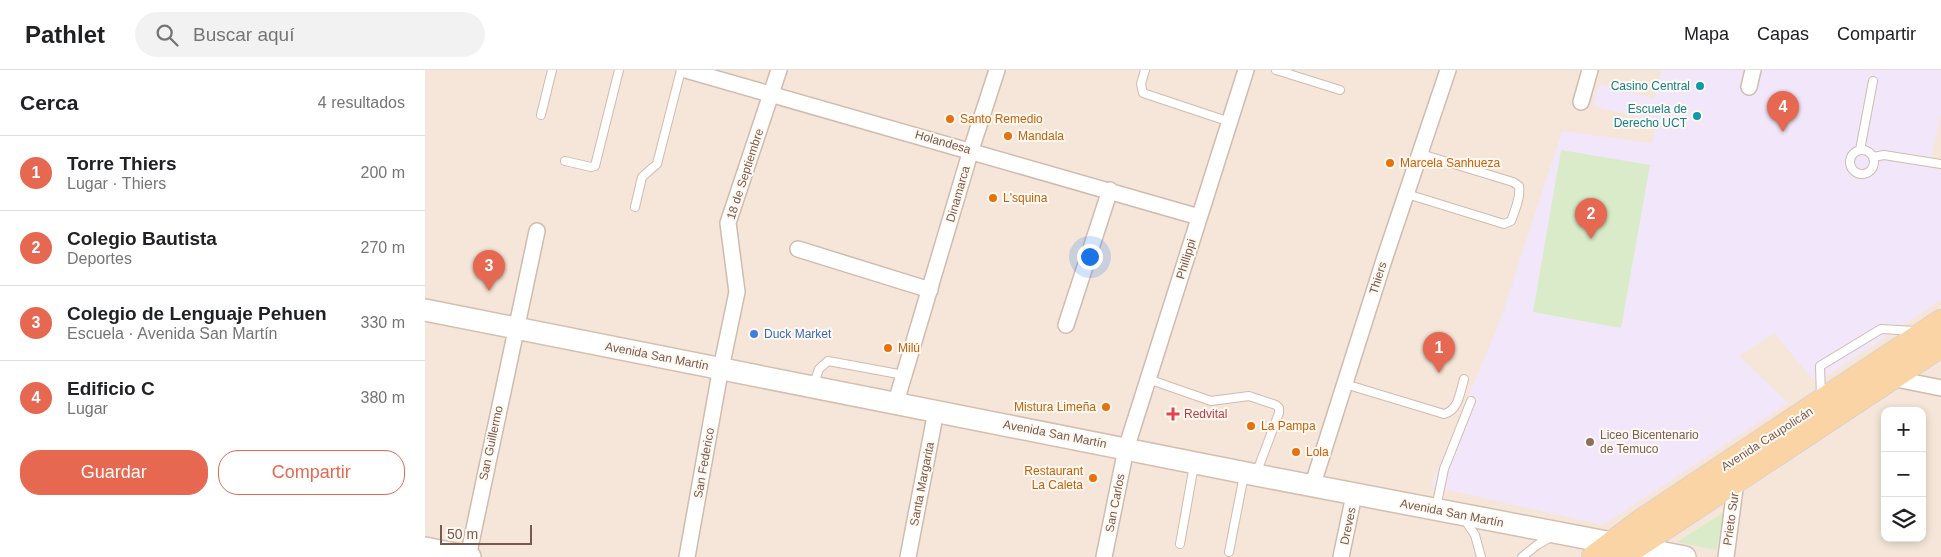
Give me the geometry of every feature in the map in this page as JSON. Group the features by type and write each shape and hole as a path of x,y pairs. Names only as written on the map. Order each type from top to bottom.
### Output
{"main road":[{"name":"Avenida San Martín","path":"425,310 896,402 1312,487 1565,534 1616,551 1685,557"},
{"name":"Avenida Caupolicán","path":"1616,551 1736,481 1891,378 1936,333"},
{"name":"Avenida Caupolicán","path":"1616,551 1822,403 1936,333"},
{"path":"425,548 469,557"}],"street":[{"name":"Holandesa","path":"686,70 971,150 1199,217"},
{"name":"18 de Septiembre","path":"721,369 737,292 728,224 779,70"},
{"name":"Dinamarca","path":"896,402 971,150 997,70"},
{"name":"Phillippi","path":"1126,449 1247,70"},
{"name":"Thiers","path":"1312,487 1448,70"},
{"path":"1581,102 1590,70"},
{"path":"1749,87 1753,70"},
{"path":"1066,325 1110,190"},
{"name":"San Guillermo","path":"469,557 515,328 537,231"},
{"path":"798,249 930,290"},
{"name":"San Federico","path":"687,557 721,369"},
{"path":"1891,378 1941,388"},
{"name":"Santa Margarita","path":"907,557 936,411"},
{"name":"San Carlos","path":"1104,557 1126,449"},
{"name":"Prieto Sur","path":"1726,557 1736,481"},
{"name":"Dreves","path":"1341,557 1354,494"}],"lane":[{"path":"541,115 552,70"},
{"path":"565,161 591,167 595,166 619,70"},
{"path":"635,207 641,177 657,164 681,70"},
{"path":"1145,70 1141,84 1143,93 1230,122"},
{"path":"1276,70 1340,90"},
{"path":"1860,150 1873,81"},
{"path":"1860,150 1869,152 1873,157 1874,164 1869,172 1860,174 1855,172 1850,164 1850,159 1855,152 1860,150"},
{"path":"1407,194 1504,224 1511,221 1520,192 1519,186 1513,182 1421,154"},
{"path":"1873,157 1884,155 1941,164"},
{"path":"1822,403 1820,366 1881,329 1936,333"},
{"path":"813,386 819,369 829,362 904,375"},
{"path":"1148,379 1211,401 1249,396 1276,404 1279,412 1250,474 1229,552"},
{"path":"1345,384 1444,414 1451,412 1456,407 1464,379"},
{"path":"1435,510 1444,469 1471,401"},
{"path":"1179,544 1194,463"},
{"path":"1459,514 1475,535 1481,557"},
{"path":"1522,557 1544,540 1565,534"}],"shaded area":[{"path":"425,70 1941,70 1941,557 425,557"},
{"path":"1662,70 1941,70 1941,114 1929,167 1941,170 1941,300 1816,383 1774,333 1739,356 1788,403 1603,525 1431,486 1500,321 1562,131 1652,143 1657,122 1593,106 1599,84 1654,99"}],"green space":[{"path":"1561,150 1650,165 1621,328 1533,312"},
{"path":"1723,513 1717,550 1677,542"}],"place":[{"name":"Casino Central","path":"1700,86"},
{"name":"Escuela de Derecho UCT","path":"1697,116"},
{"name":"Santo Remedio","path":"950,119"},
{"name":"Edificio C","path":"1783,132"},
{"name":"Mandala","path":"1008,136"},
{"name":"Marcela Sanhueza","path":"1390,163"},
{"name":"L'squina","path":"993,198"},
{"name":"Colegio Bautista","path":"1591,239"},
{"name":"Colegio de Lenguaje Pehuen","path":"489,291"},
{"name":"Duck Market","path":"754,334"},
{"name":"Milú","path":"888,348"},
{"name":"Torre Thiers","path":"1439,373"},
{"name":"Mistura Limeña","path":"1106,407"},
{"name":"Redvital","path":"1173,414"},
{"name":"La Pampa","path":"1251,426"},
{"name":"Liceo Bicentenario de Temuco","path":"1590,442"},
{"name":"Lola","path":"1296,452"},
{"name":"Restaurant La Caleta","path":"1093,478"}]}
